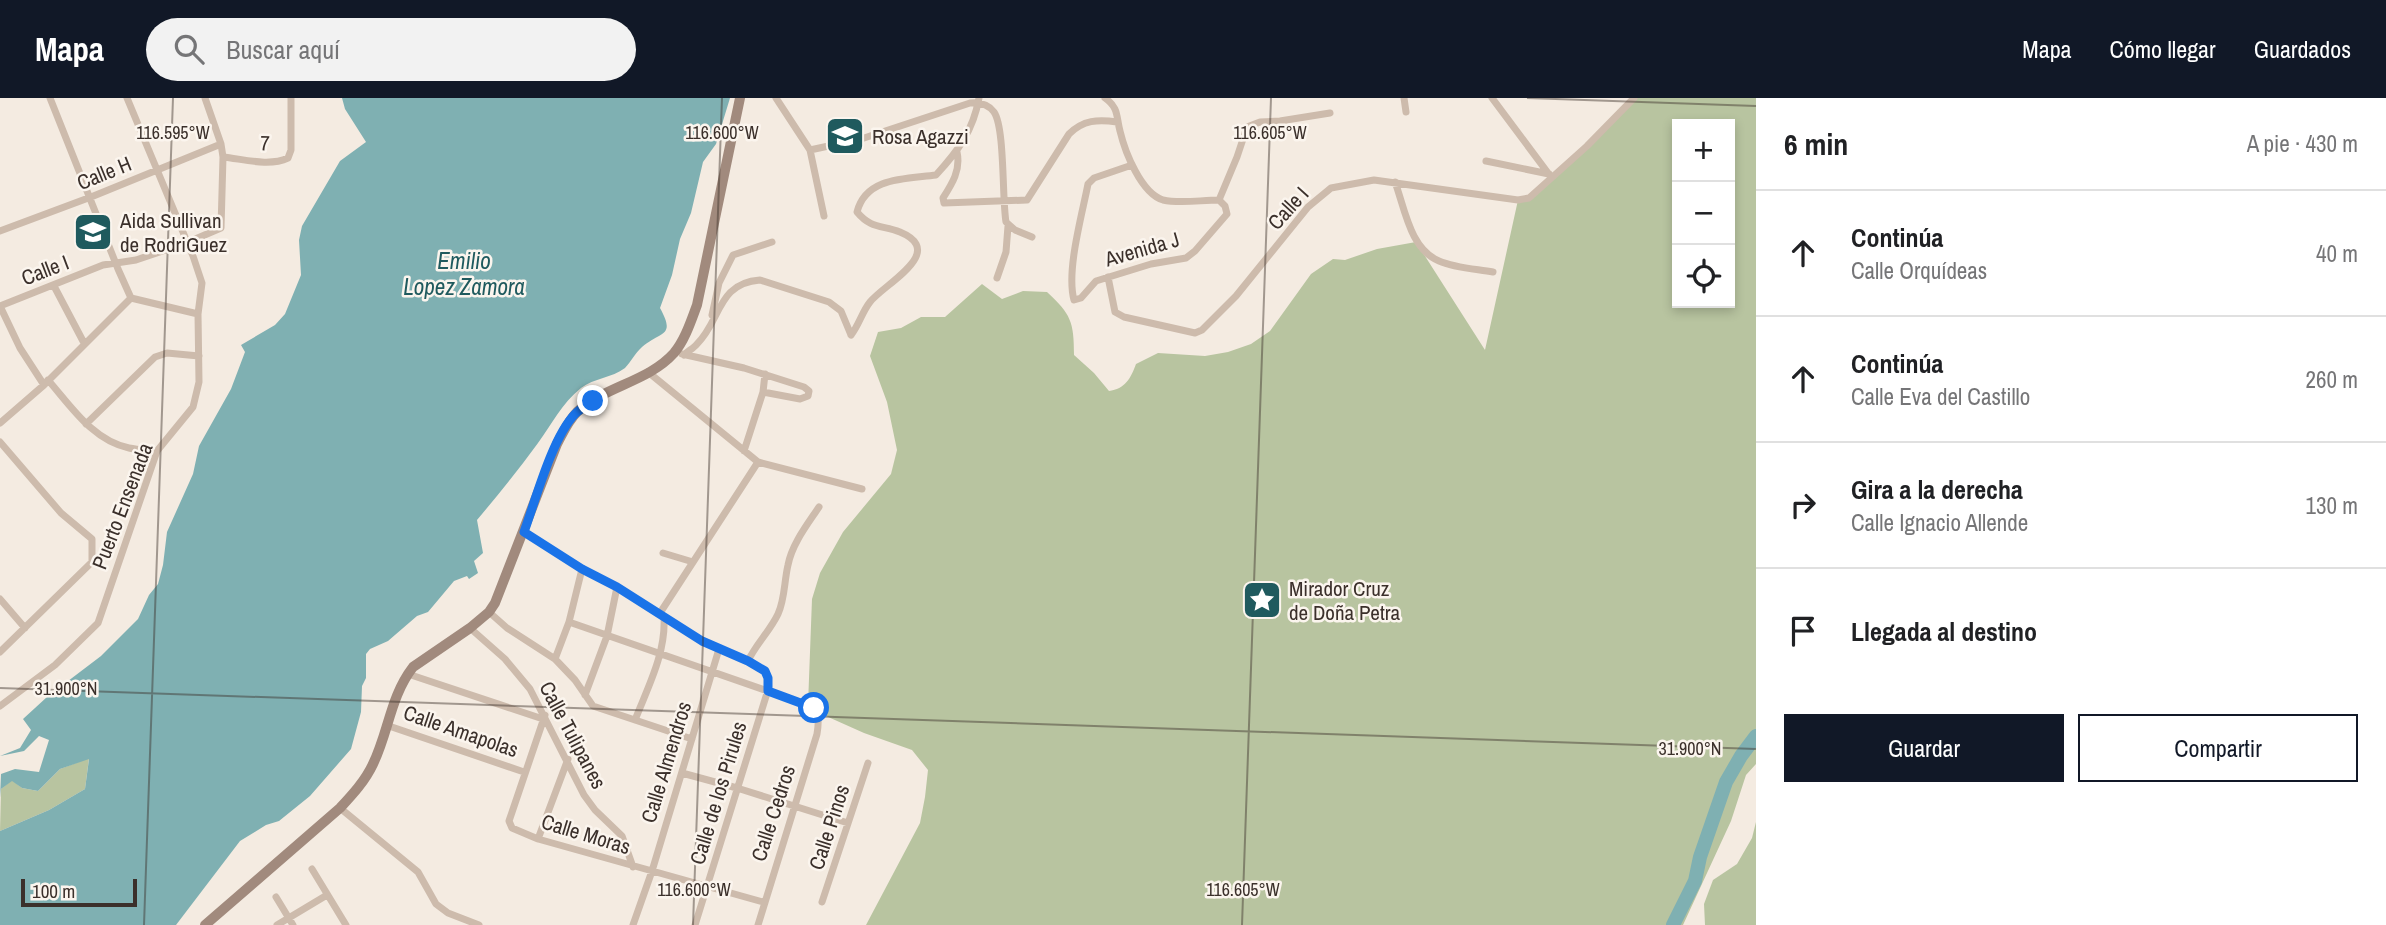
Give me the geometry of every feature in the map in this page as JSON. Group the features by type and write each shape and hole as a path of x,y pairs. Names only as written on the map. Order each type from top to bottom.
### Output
{"street":[{"path":"50,98 131,298"},
{"name":"Puerto Ensenada","path":"0,706 55,665 97,623 157,451 193,407 199,382 198,314 202,283 127,98"},
{"path":"205,98 223,157"},
{"name":"7","path":"223,157 259,162 280,162 288,158 291,150 291,98"},
{"path":"679,353 697,305 740,98"},
{"path":"776,98 810,150 824,216"},
{"name":"Avenida J","path":"1105,98 1116,107 1117,121 1132,165 1148,190 1160,199 1172,201 1219,200 1225,206 1225,217 1186,258 1152,264 1096,281 1081,298 1074,300 1072,283 1076,241 1088,184 1094,178 1132,165"},
{"path":"1404,98 1406,112"},
{"path":"1492,98 1550,176"},
{"name":"Calle I","path":"1108,277 1115,312 1124,317 1195,333 1202,330 1236,296 1308,206 1331,188 1362,180 1395,182 1518,200 1529,198 1539,191 1550,176 1587,146 1634,98"},
{"path":"810,150 861,139 978,100"},
{"path":"205,925 340,808 367,775 396,694 413,667 489,612 500,595 557,444 567,424 577,412 698,344 728,295 738,286 760,280 829,302 841,312 851,335 872,300 913,265 918,255 916,246 908,237 900,232 873,226 861,217 857,212 860,199 870,189 889,181 936,175 957,152 975,120 978,100"},
{"path":"978,100 995,113 1000,128 1003,200 1008,226 1006,252 997,278"},
{"path":"1219,200 1247,127 1260,122 1330,113"},
{"path":"957,152 959,160 955,180 943,198 944,203 1027,200 1069,134 1077,126 1095,120 1117,121"},
{"name":"Calle H","path":"0,231 221,144"},
{"name":"Calle I","path":"0,306 103,265 136,260 221,228 223,157"},
{"path":"1486,161 1550,176"},
{"path":"1395,182 1416,242 1425,253 1448,264 1493,272"},
{"path":"1008,226 1032,237"},
{"path":"711,321 719,283 733,256 772,242"},
{"path":"54,286 84,343"},
{"path":"131,298 198,314"},
{"path":"0,423 131,298"},
{"path":"0,306 20,348 46,382 86,424 127,448 157,451"},
{"path":"86,424 155,357 167,353 199,356"},
{"path":"679,353 765,374 809,391 808,396 800,400 763,392"},
{"path":"649,372 758,462 862,489"},
{"path":"744,451 763,392 765,374"},
{"path":"0,442 61,513 92,539 92,562 0,652"},
{"path":"635,720 661,654 665,637 662,615 758,462"},
{"path":"524,532 702,641 748,661 777,617 794,547 819,507"},
{"path":"663,553 693,562"},
{"path":"555,659 569,622 582,569"},
{"path":"585,695 607,636 617,587"},
{"path":"0,599 25,628"},
{"path":"489,612 507,628 555,659 575,680 593,706 692,739"},
{"path":"569,622 768,691"},
{"name":"Calle Tulipanes","path":"470,628 519,674 568,759 584,795 595,810 622,836 633,867"},
{"name":"Calle Almendros","path":"632,925 652,871 719,649"},
{"name":"Calle de los Pirules","path":"695,925 768,691 765,671 748,661"},
{"path":"408,674 544,717"},
{"name":"Calle Cedros","path":"758,925 819,721 817,712 808,705 768,691"},
{"name":"Calle Moras","path":"544,717 509,825 538,839 763,902"},
{"name":"Calle Amapolas","path":"386,724 524,772"},
{"path":"538,839 568,759"},
{"name":"Calle Pinos","path":"822,902 868,763"},
{"path":"682,773 848,823"},
{"path":"340,808 418,872 436,904 448,913 479,925"},
{"path":"312,869 346,925"},
{"path":"277,925 291,921 327,894"},
{"path":"276,897 291,921"}],"green space":[{"path":"1636,98 1756,98 1756,764 1746,775 1731,821 1683,925 866,925 920,823 928,770 912,750 864,733 817,712 808,705 812,599 820,573 843,532 891,474 897,450 887,402 870,356 878,332 901,328 921,317 945,317 982,284 1002,299 1023,291 1047,292 1061,306 1072,326 1074,355 1109,391 1127,382 1136,364 1158,353 1205,356 1251,344 1270,331 1311,274 1333,259 1345,260 1377,249 1416,242 1485,350 1518,200 1529,198"},
{"path":"89,758 85,789 49,810 0,831 1,789 12,780 22,788 38,791 60,769"},
{"path":"1756,822 1756,925 1705,925 1704,904 1713,880 1737,864 1752,838"}],"water":[{"name":"Emilio Lopez Zamora","path":"342,98 730,98 716,144 703,162 691,213 680,239 672,275 660,308 667,324 666,329 642,347 625,368 586,385 563,407 477,520 483,553 474,561 478,573 469,579 467,576 454,581 428,612 417,616 388,641 370,649 366,654 361,712 351,749 310,796 279,821 266,825 240,841 176,925 0,925 0,831 49,810 85,789 89,759 60,769 38,791 22,788 12,781 1,789 0,798 1,774 15,769 39,772 49,740 39,736 24,751 0,756 20,748 31,730 23,719 101,656 138,619 149,595 158,584 167,532 193,474 199,446 231,389 245,352 241,345 275,325 285,314 301,275 299,240 302,226 340,161 366,142 345,109"}],"waterway":[{"path":"1673,925 1695,881 1700,857 1726,782 1756,736"}],"place":[{"name":"Rosa Agazzi","path":"845,136"},
{"name":"Aida Sullivan de RodriGuez","path":"93,232"},
{"name":"Mirador Cruz de Doña Petra","path":"1262,600"}],"route":[{"path":"593,401 577,412 567,424 524,532 702,641 765,671 768,691 814,708"}]}
